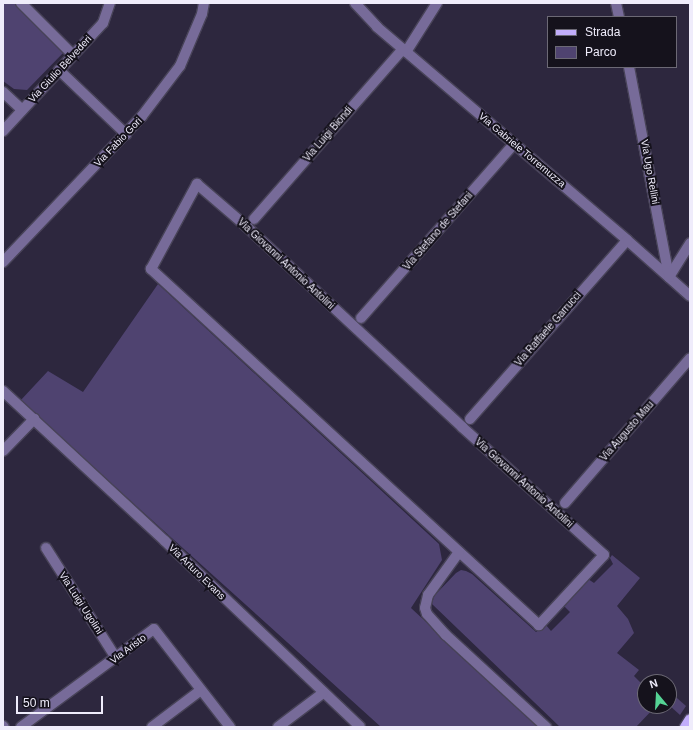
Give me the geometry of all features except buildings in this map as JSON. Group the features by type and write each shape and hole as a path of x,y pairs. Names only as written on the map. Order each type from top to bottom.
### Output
{"main road":[{"path":"685,727 690,720"}],"street":[{"path":"21,3 73,55"},
{"name":"Via Giulio Belvederi","path":"3,131 103,23 110,3"},
{"name":"Via Fabio Gori","path":"3,262 142,116 180,66 202,14 204,3"},
{"name":"Via Gabriele Torremuzza","path":"355,3 371,21 404,51 627,240 690,296"},
{"name":"Via Luigi Biondi","path":"254,219 404,51 437,3"},
{"path":"616,3 619,16"},
{"name":"Via Ugo Rellini","path":"629,68 646,150 668,277"},
{"path":"59,70 126,134"},
{"path":"3,92 22,110"},
{"name":"Via Stefano de Stefani","path":"361,318 514,144"},
{"name":"Via Giovanni Antonio Antolini","path":"197,184 247,227 462,427 604,556 539,625 459,552 151,270 197,184"},
{"name":"Via Raffaele Garrucci","path":"470,419 627,240"},
{"path":"668,277 690,243"},
{"name":"Via Augusto Mau","path":"565,503 690,358"},
{"name":"Via Arturo Evans","path":"3,392 34,418 165,541 322,693 360,727"},
{"path":"3,451 34,418"},
{"name":"Via Luigi Ugolini","path":"46,548 116,658"},
{"path":"459,552 427,598 425,608 427,614 446,635 546,727"},
{"name":"Via Aristo","path":"21,727 154,629 230,727"},
{"path":"152,727 201,690"},
{"path":"278,727 322,693"}],"green space":[{"path":"3,3 16,3 64,52 27,90 14,89 3,81"},
{"path":"158,284 439,544 442,560 411,608 539,727 381,727 20,401 48,371 83,392"},
{"path":"612,555 640,578 617,606 628,619 634,633 617,653 639,670 634,676 637,679 637,714 648,714 636,727 560,727 432,604 434,596 456,573 461,570 466,571 472,574 536,632 546,625 551,631 570,612 563,605 588,579 594,583 613,564 610,558"},
{"path":"677,698 686,706 680,715 677,712"}]}
